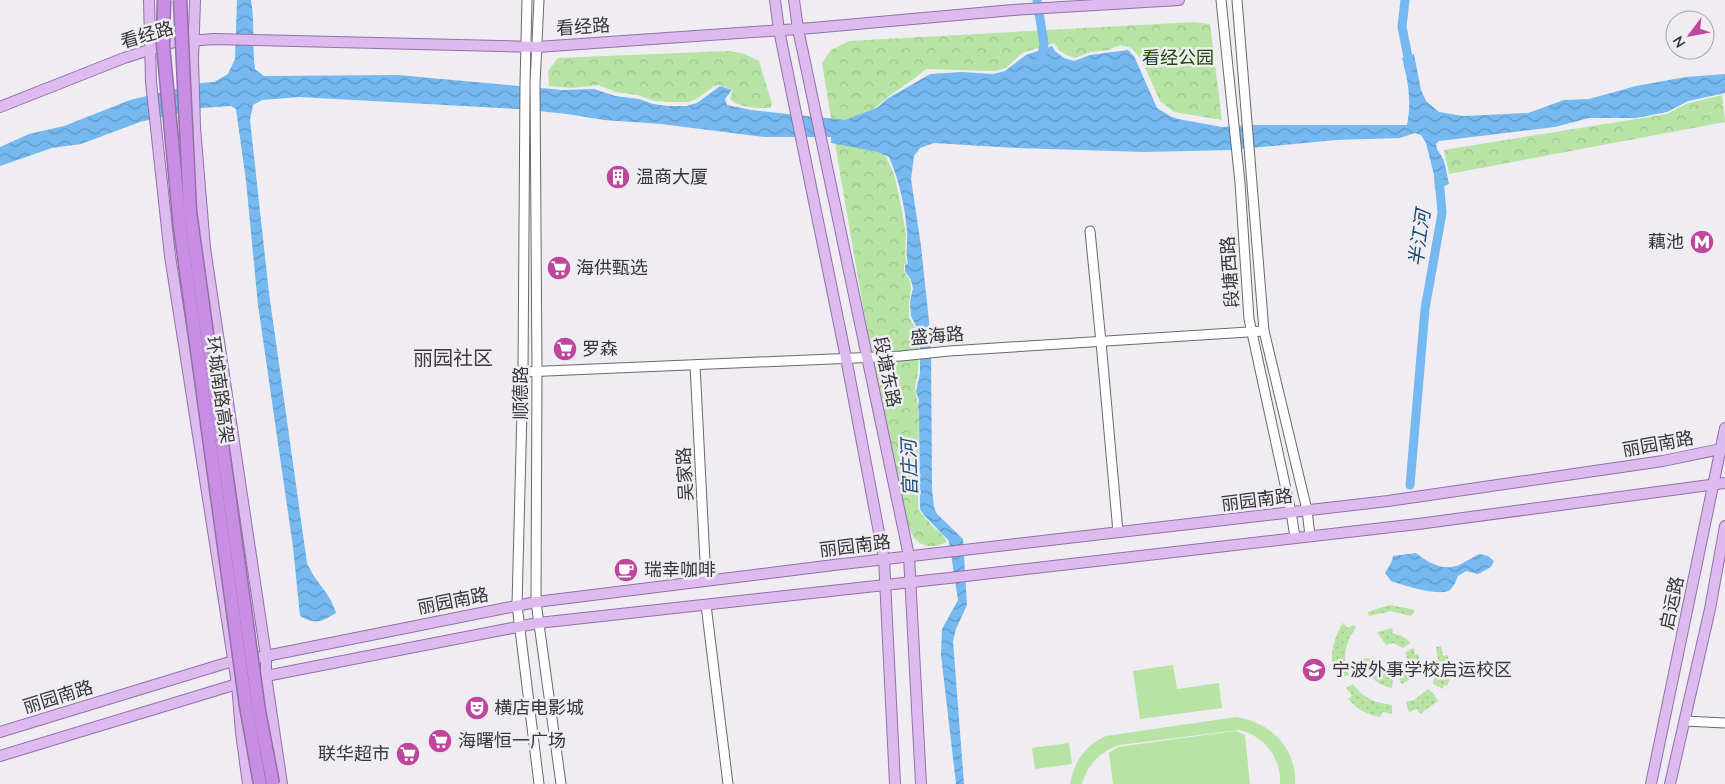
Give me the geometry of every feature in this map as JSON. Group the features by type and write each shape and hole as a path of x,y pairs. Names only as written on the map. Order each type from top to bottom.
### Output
{"highway":[{"name":"环城南路高架","path":"164,0 163,45 180,226 246,706 260,784"},
{"name":"环城南路高架","path":"180,0 190,211 260,711 273,784"}],"main road":[{"path":"149,0 151,82 162,168 170,256 237,684 248,784"},
{"path":"195,0 193,60 195,127 205,248 266,656 266,676 282,784"},
{"path":"775,0 779,30 846,358 884,559 896,784"},
{"name":"段塘东路","path":"794,0 798,29 909,556 921,784"},
{"name":"看经路","path":"0,107 150,49 174,42 194,40 531,47 798,29 1013,10 1070,3 1179,0"},
{"name":"启运路","path":"1651,784 1713,485 1723,449 1725,428"},
{"name":"丽园南路","path":"0,732 233,660 266,656 517,605 925,554 1388,501 1663,462 1723,449"},
{"path":"0,756 266,676 519,626 1418,524 1725,483"},
{"path":"1670,784 1710,609 1725,526"}],"street":[{"name":"顺德路","path":"527,0 535,84 536,602 561,784"},
{"name":"顺德路","path":"539,0 525,84 523,372 517,605 539,784"},
{"name":"段塘西路","path":"1221,0 1234,119 1249,319 1295,538"},
{"name":"段塘西路","path":"1237,0 1264,331 1307,510 1310,536"},
{"path":"1090,231 1118,532"},
{"name":"盛海路","path":"523,372 901,356 949,351 1264,331"},
{"name":"吴家路","path":"695,365 706,581"},
{"path":"706,605 728,784"},
{"path":"1685,721 1725,724"}],"green space":[{"name":"看经公园","path":"1194,22 1210,24 1222,120 1174,112 1160,101 1141,59 1132,48 1120,45 1075,58 1059,50 1054,43 1022,53 1006,68 995,71 926,69 875,108 885,155 894,174 901,206 906,234 905,256 907,263 904,264 904,271 910,281 911,289 909,317 919,334 918,373 915,387 919,415 918,509 933,527 942,534 947,542 931,546 920,543 912,534 904,511 881,402 822,63 831,50 849,41"},
{"path":"729,51 745,54 759,61 772,104 770,108 749,107 738,104 730,99 733,90 720,85 714,86 689,102 655,101 638,95 616,92 598,85 572,88 549,86 548,71 558,58"},
{"path":"1722,95 1725,122 1449,174 1444,150 1667,114 1686,104"},
{"path":"1390,605 1415,610 1411,616 1391,611 1370,616 1367,612"},
{"path":"1343,623 1348,628 1353,625 1356,627 1347,644 1345,656 1349,675 1340,677 1338,668 1332,668 1332,655 1337,633"},
{"path":"1393,628 1392,633 1402,636 1411,643 1403,648 1393,643 1386,645 1377,632"},
{"path":"1441,646 1443,656 1447,655 1449,660 1452,661 1453,671 1447,686 1444,685 1443,689 1433,684 1438,660 1436,647"},
{"path":"1414,648 1415,655 1419,654 1419,664 1413,676 1401,684 1398,674 1406,664 1405,652"},
{"path":"1363,658 1375,659 1381,671 1393,676 1392,688 1377,682 1369,674"},
{"path":"1173,665 1177,689 1219,683 1222,708 1140,719 1133,671"},
{"path":"1353,684 1370,699 1392,705 1392,714 1383,712 1380,717 1375,716 1355,706 1348,699 1352,696 1346,688"},
{"path":"1428,689 1435,695 1438,701 1420,714 1417,709 1409,712 1406,702 1414,700"},
{"path":"1236,717 1260,725 1279,739 1291,759 1295,784 1280,784 1278,766 1270,750 1256,737 1239,730 1119,745 1106,751 1095,760 1087,771 1082,784 1070,784 1074,768 1086,749 1106,736"},
{"path":"1235,731 1245,735 1250,784 1113,784 1109,753 1118,747"},
{"path":"1069,743 1072,764 1035,769 1032,748"}],"water":[{"path":"237,0 251,0 255,69 264,76 398,75 562,90 594,89 615,96 639,99 653,104 668,106 686,106 697,103 720,86 732,90 725,99 727,105 751,110 845,120 877,108 887,99 930,74 962,72 993,74 1005,71 1026,55 1052,46 1064,58 1074,61 1090,55 1128,50 1134,56 1157,108 1178,119 1222,127 1248,125 1407,125 1409,91 1402,58 1414,54 1421,90 1426,101 1439,112 1463,116 1528,113 1564,100 1589,99 1636,86 1686,77 1725,74 1725,93 1688,101 1667,112 1636,118 1589,118 1555,127 1439,141 1436,146 1443,159 1449,184 1435,190 1434,175 1426,143 1421,135 1415,133 1400,138 1336,140 1231,150 1144,152 934,143 920,148 914,156 911,179 921,246 931,340 932,489 934,507 937,514 963,539 967,605 956,629 953,641 964,784 956,784 941,655 942,629 958,600 949,541 920,509 919,400 916,392 920,373 920,334 911,316 910,302 913,288 911,280 905,271 905,265 908,263 905,213 899,184 889,157 878,152 831,143 831,137 765,137 519,109 299,97 262,100 253,105 250,120 269,293 307,563 334,606 336,613 322,620 310,621 300,616 293,547 258,305 246,181 236,109 231,106 202,108 140,122 81,144 52,148 0,166 0,147 29,134 64,126 130,100 200,83 214,82 228,74 235,59"},
{"path":"1416,553 1433,564 1444,567 1457,566 1480,554 1488,556 1494,561 1491,567 1478,574 1466,571 1458,576 1450,590 1445,592 1421,590 1391,581 1385,573 1393,556"}],"waterway":[{"path":"1037,0 1044,44 1041,60"},
{"name":"半江河","path":"1405,0 1402,27 1410,67"},
{"name":"半江河","path":"1410,485 1425,309 1442,213 1439,178"}],"place":[{"name":"温商大厦","path":"618,177"},
{"name":"藕池","path":"1702,242"},
{"name":"海供甄选","path":"559,268"},
{"name":"罗森","path":"565,349"},
{"name":"瑞幸咖啡","path":"626,570"},
{"name":"宁波外事学校启运校区","path":"1314,670"},
{"name":"横店电影城","path":"477,708"},
{"name":"海曙恒一广场","path":"440,741"},
{"name":"联华超市","path":"408,754"}],"district":[{"name":"丽园社区","path":"453,358"}],"water label":[{"name":"官庄河","path":"910,468"}]}
